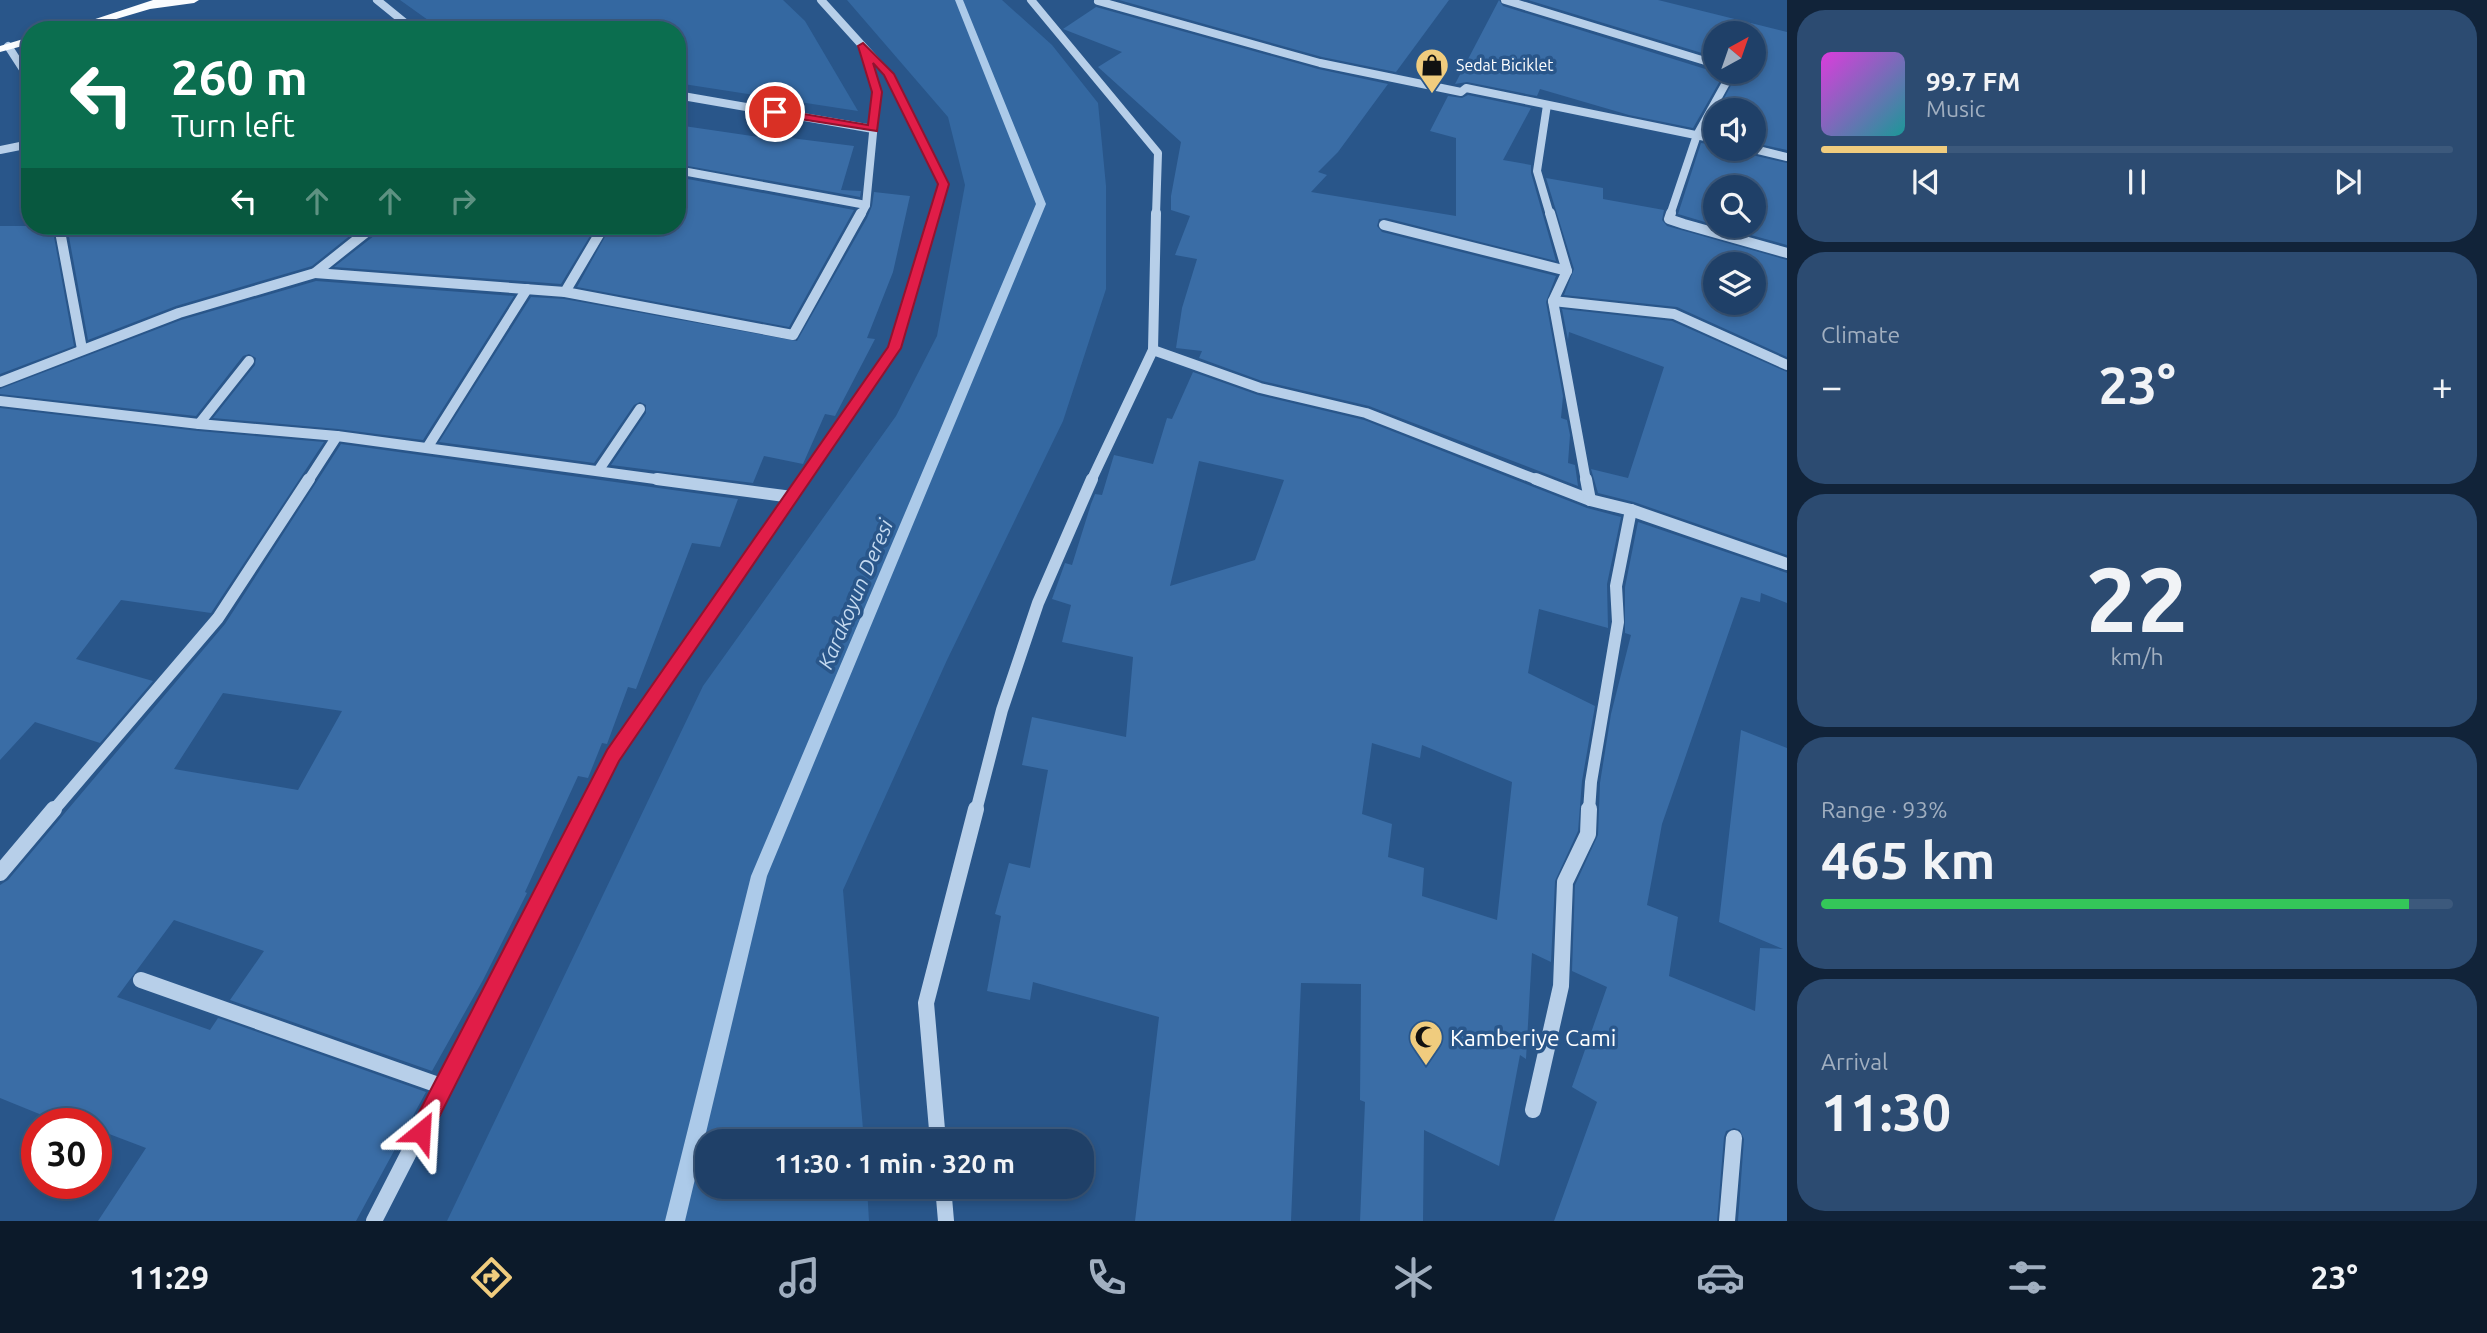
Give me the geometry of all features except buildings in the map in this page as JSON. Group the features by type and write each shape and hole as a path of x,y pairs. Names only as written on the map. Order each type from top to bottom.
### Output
{"main road":[{"path":"93,21 161,0"},
{"path":"146,3 194,0"},
{"path":"4,48 21,43"}],"street":[{"path":"377,0 400,21"},
{"path":"374,1221 613,755 895,348 944,184 888,74 821,0"},
{"path":"938,1129 926,1003 1002,710 1038,603 1107,445 1153,350 1158,153 1031,0"},
{"path":"1505,0 1703,60"},
{"path":"1098,1 1320,63 1461,92 1465,88 1703,136"},
{"path":"0,382 179,313 315,273 565,292 793,335 866,205 877,92 863,46"},
{"path":"4,48 21,69"},
{"path":"1725,84 1697,135 1669,219 1697,230 1749,240 1787,253"},
{"path":"686,97 873,129"},
{"path":"1547,105 1537,171 1567,271 1553,301 1590,500"},
{"path":"0,150 21,146"},
{"path":"1766,152 1787,157"},
{"path":"686,172 866,205"},
{"path":"1384,225 1567,271"},
{"path":"61,235 82,349"},
{"path":"315,273 363,235"},
{"path":"565,292 599,235"},
{"path":"427,448 527,289"},
{"path":"1553,301 1674,314 1787,365"},
{"path":"1153,350 1260,388 1366,413 1590,500 1631,510 1787,564"},
{"path":"199,424 249,360"},
{"path":"0,401 199,424 337,436 792,497"},
{"path":"598,471 640,409"},
{"path":"0,873 218,618 337,436"},
{"path":"1533,1110 1561,986 1565,882 1588,834 1591,782 1618,622 1616,586 1631,510"},
{"path":"141,980 444,1087"},
{"path":"1727,1221 1734,1138"},
{"path":"944,1199 946,1221"}],"shaded area":[{"path":"400,0 783,0 805,21 858,111 686,84 686,21 429,21"},
{"path":"847,0 1002,0 1052,45 1098,103 1106,186 1106,289 1063,421 947,660 843,890 863,1129 695,1129 695,1199 868,1199 869,1221 447,1221 703,686 896,416 937,336 965,185 948,117"}],"waterway":[{"name":"Karakoyun Deresi","path":"675,1221 759,876 1041,204 959,0"}],"place":[{"name":"Sedat Biciklet","path":"1432,95"},
{"name":"Kamberiye Cami","path":"1426,1067"}],"route":[{"path":"421,1132 613,755 895,348 944,184 888,74 863,46 877,92 873,129 775,112"}]}
